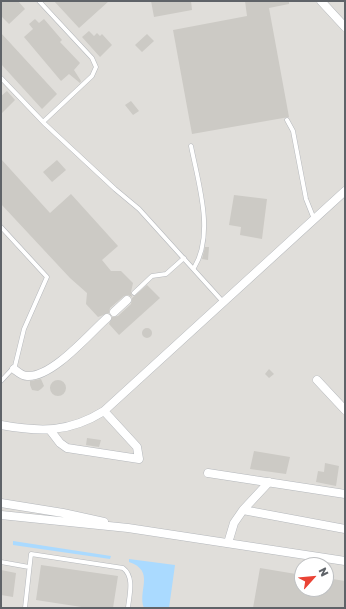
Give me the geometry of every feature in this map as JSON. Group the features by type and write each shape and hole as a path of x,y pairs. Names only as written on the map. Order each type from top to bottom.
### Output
{"street":[{"path":"321,1 345,27"},
{"path":"1,425 33,430 50,430 74,426 104,411 345,191"},
{"path":"114,312 127,300"},
{"path":"14,369 25,376 33,376 46,371 59,362 107,318"},
{"path":"317,380 345,410"},
{"path":"50,430 60,443 67,448 139,459 137,447 104,411"},
{"path":"208,473 345,494"},
{"path":"228,543 234,523 243,510 269,482"},
{"path":"1,504 63,513 128,528"},
{"path":"243,510 345,529"},
{"path":"1,515 128,528 345,561"}],"lane":[{"path":"39,1 92,58 96,67 92,76 43,122"},
{"path":"1,78 43,122 115,189 140,209 224,302"},
{"path":"287,120 292,128 306,199 314,220"},
{"path":"191,146 205,219 198,260 194,268"},
{"path":"1,227 47,277 24,329 14,369 1,381"},
{"path":"134,293 152,276 166,274 184,258"},
{"path":"25,608 31,554 123,568 130,579 128,608"},
{"path":"1,562 29,566"}],"shaded area":[{"path":"1,1 345,1 345,608 1,608"}],"water":[{"path":"13,541 111,556 110,559 13,545"},
{"path":"129,559 175,565 169,608 144,608 142,595 144,576 142,571 137,566 129,562"}],"building":[{"path":"1,1 18,1 25,9 9,24 1,16"},
{"path":"54,1 109,1 79,28"},
{"path":"151,1 191,1 192,10 154,17"},
{"path":"245,1 289,1 289,4 269,8 289,117 192,134 173,30 247,16"},
{"path":"35,19 39,23 44,19 62,40 60,42 80,63 74,70 81,81 80,83 69,74 61,81 24,37 33,29 29,24"},
{"path":"89,31 94,36 97,33 100,36 102,34 112,45 100,57 82,37"},
{"path":"1,33 57,94 42,109 1,64"},
{"path":"147,34 154,41 142,52 135,45"},
{"path":"7,91 15,100 1,114 1,96"},
{"path":"131,101 139,111 133,115 125,105"},
{"path":"1,159 50,213 71,194 118,246 102,260 111,271 121,271 133,283 131,292 132,297 128,295 124,296 110,308 109,313 98,317 86,304 87,293 70,278 1,204"},
{"path":"57,160 66,170 52,182 43,172"},
{"path":"234,195 267,199 262,239 240,235 241,227 229,225"},
{"path":"205,247 209,247 208,260 202,259"},
{"path":"147,285 160,298 119,335 109,324 112,317 118,316 131,304 132,298"},
{"path":"145,328 149,328 151,329 151,337 145,338 142,335 142,331"},
{"path":"269,369 274,374 269,378 265,374"},
{"path":"41,379 44,386 38,391 32,390 30,381"},
{"path":"58,380 65,385 66,388 61,395 58,396 51,391 50,388 55,381"},
{"path":"87,438 101,440 99,447 86,445"},
{"path":"254,451 290,457 286,474 250,469"},
{"path":"325,463 339,466 336,486 316,482 318,471 324,472"},
{"path":"41,565 118,576 113,608 88,608 36,600"},
{"path":"260,568 294,574 294,597 334,597 334,579 345,581 345,608 253,608"},
{"path":"1,570 16,573 13,597 1,595"}]}
